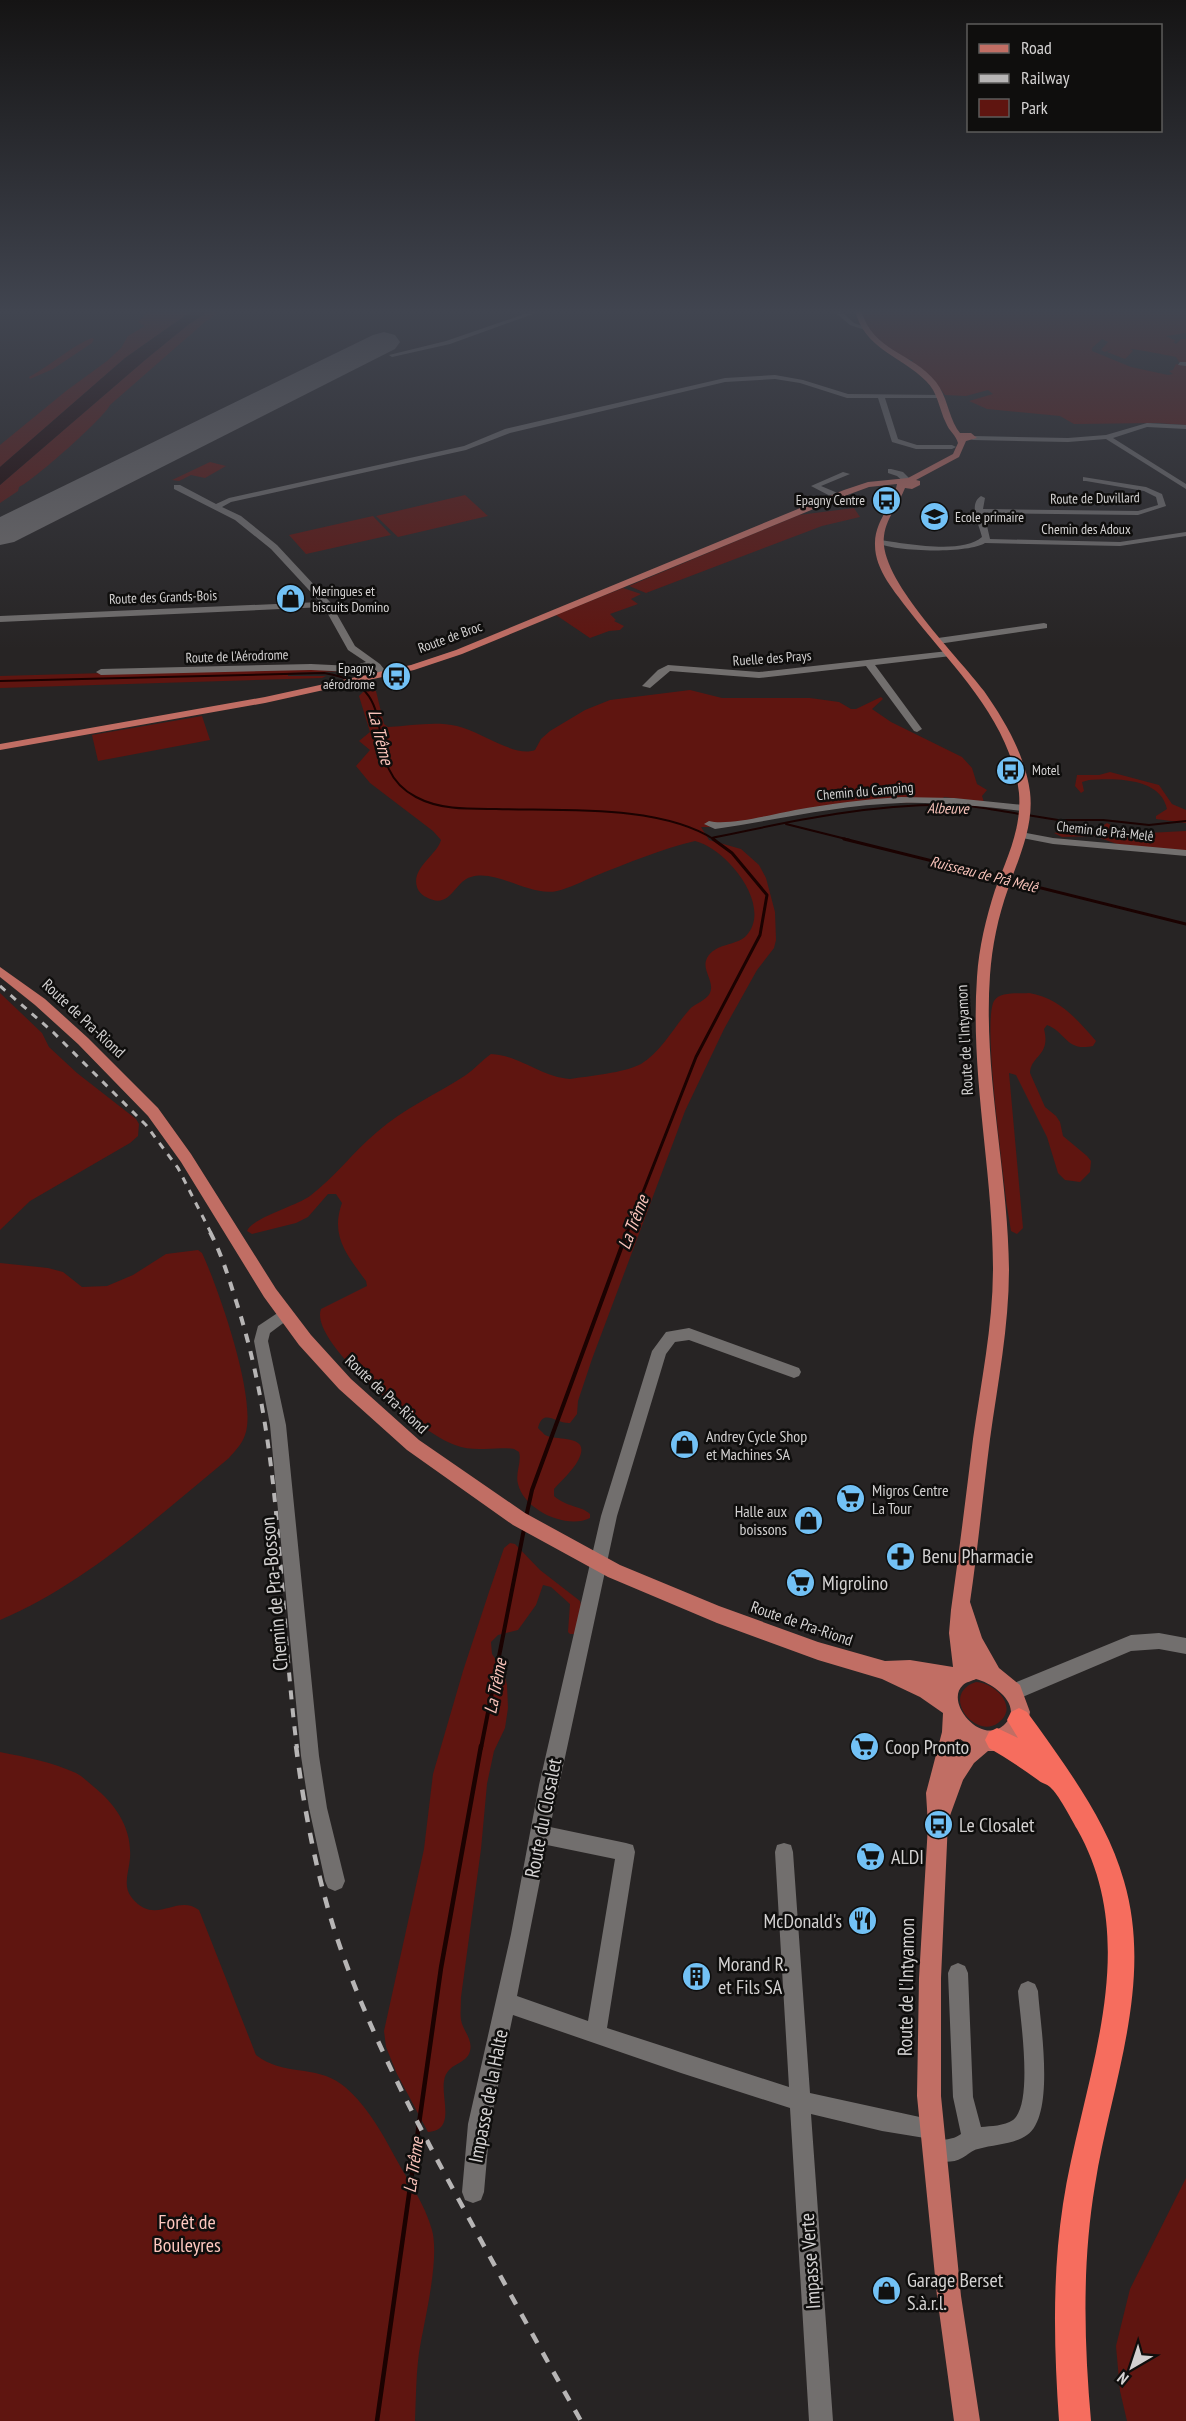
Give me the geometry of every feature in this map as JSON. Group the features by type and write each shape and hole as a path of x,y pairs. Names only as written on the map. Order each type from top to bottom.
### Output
{"highway":[{"path":"1018,1720 1094,1836 1110,1876 1118,1910 1123,1961 1114,2031 1083,2170 1072,2252 1069,2325 1075,2421"},
{"path":"991,1740 1028,1757 1066,1790"}],"main road":[{"path":"879,545 881,522 908,483 960,455 963,436 951,423"},
{"name":"Route de Broc","path":"0,747 194,714 383,674 459,652 837,496 868,485 889,482 908,483"},
{"name":"Route de l'Intyamon","path":"879,545 888,573 984,698 1013,749 1024,789 1021,835 993,915 986,949 982,999 1000,1232 1000,1308 958,1633 961,1675"},
{"name":"Route de Pra-Riond","path":"0,971 40,1002 83,1041 127,1084 163,1124 255,1271 285,1314 325,1362 366,1404 426,1455 500,1507 557,1542 614,1570 728,1618 818,1651 885,1670 927,1690 951,1712"},
{"name":"Route de l'Intyamon","path":"963,1594 971,1634 991,1672"},
{"name":"Route de Pra-Riond","path":"885,1670 910,1669 944,1676 961,1675"},
{"path":"976,1670 991,1672 1005,1681 1013,1692 1019,1707 1018,1720 1013,1731 967,1754 956,1769 938,1825 937,1783 952,1732 950,1688 961,1675 976,1670"},
{"path":"951,1712 970,1735 991,1740"},
{"name":"Route de l'Intyamon","path":"938,1825 930,1978 932,2139 949,2296 967,2421"}],"street":[{"path":"216,507 229,500 466,448 508,431 542,423"},
{"path":"889,423 894,438 899,443 916,447 952,447"},
{"path":"963,436 1047,441 1107,437 1148,425 1186,427"},
{"path":"1107,437 1186,487"},
{"path":"891,471 900,474 908,483"},
{"path":"837,496 815,486 846,474"},
{"name":"Route de Duvillard","path":"978,511 1138,513 1162,506 1160,496 1146,489 1086,479"},
{"path":"177,487 238,518 274,547 327,604 351,648 373,663 383,674"},
{"path":"879,545 973,547 985,541 978,511 981,498"},
{"name":"Chemin des Adoux","path":"985,541 1120,544 1186,534"},
{"name":"Route des Grands-Bois","path":"0,619 327,604"},
{"path":"938,641 1044,626"},
{"name":"Ruelle des Prays","path":"647,687 668,668 759,675 948,654"},
{"name":"Route de l'Aérodrome","path":"101,672 311,667 352,669 373,663"},
{"path":"869,663 917,729"},
{"name":"Chemin du Camping","path":"709,824 715,826 801,810 894,800 942,801 1024,814"},
{"name":"Chemin de Prâ-Melê","path":"1021,835 1053,841 1186,853"},
{"name":"Chemin de Pra-Bosson","path":"285,1314 263,1330 261,1341 278,1425 310,1756 318,1808 335,1881"},
{"name":"Route du Closalet","path":"507,2002 548,1785 609,1516 663,1345 670,1336 689,1334 794,1372"},
{"path":"1013,1692 1131,1643 1159,1641 1186,1646"},
{"path":"540,1834 626,1852 596,2034"},
{"name":"Impasse Verte","path":"784,1852 821,2421"},
{"path":"958,1973 963,2097 972,2139"},
{"path":"507,2002 596,2034 800,2101 932,2139 954,2151 972,2139 1009,2133 1022,2126 1031,2111 1035,2089 1028,1991"},
{"name":"Impasse de la Halte","path":"473,2192 479,2124 507,2002"}],"green space":[{"path":"27,423 50,423 0,467 0,445"},
{"path":"72,423 94,423 52,462 19,487 18,491 0,503 0,485"},
{"path":"1072,423 1186,423 1186,425"},
{"path":"210,462 226,466 205,478 191,475 179,481 172,480"},
{"path":"465,495 488,516 398,537 376,516"},
{"path":"854,508 860,517 822,526 646,593 629,586 799,515"},
{"path":"373,516 391,535 306,554 289,535"},
{"path":"623,588 641,594 631,599 638,604 610,614 616,620 614,621 624,626 620,630 609,631 590,638 556,615"},
{"path":"279,668 348,671 288,673 288,676 326,676 322,678 0,688 0,676"},
{"path":"370,690 376,691 384,724 388,727 431,724 457,726 508,747 527,751 535,750 541,739 550,731 585,710 610,700 690,690 722,698 810,698 839,702 851,709 856,709 881,697 883,699 872,709 891,722 962,757 972,768 977,784 987,790 982,796 984,802 944,797 939,802 839,807 805,811 740,824 701,827 709,840 741,849 759,865 766,878 775,912 776,940 774,948 757,970 724,1029 685,1111 592,1359 578,1401 577,1414 570,1423 547,1417 540,1422 538,1428 545,1435 573,1440 581,1447 581,1454 576,1464 554,1489 554,1496 590,1514 590,1518 581,1521 559,1519 548,1515 529,1502 518,1484 519,1452 507,1448 462,1447 440,1438 396,1407 372,1386 332,1343 322,1324 321,1309 367,1286 342,1245 338,1225 342,1203 336,1194 328,1194 308,1217 296,1223 252,1234 247,1231 257,1221 310,1196 387,1124 466,1075 491,1054 511,1058 549,1074 570,1079 616,1072 641,1064 661,1046 689,1010 708,996 711,984 706,967 707,958 720,947 737,942 746,936 753,924 754,909 743,880 732,866 707,846 695,841 645,857 557,891 536,890 503,879 481,876 465,880 447,898 434,900 425,896 419,891 416,880 421,868 439,846 441,840 433,831 370,783 356,766 370,750 359,741 370,732 359,696"},
{"path":"202,716 210,740 98,761 92,735"},
{"path":"1110,772 1159,785 1172,804 1186,810 1186,823 1156,819 1156,816 1167,809 1163,798 1146,785 1123,780 1089,780 1082,782 1084,791 1081,793 1075,786 1077,775 1099,775"},
{"path":"1107,823 1128,834 1186,831 1186,852 1117,844 1094,836 1062,837 1054,833 1066,831 1103,833 1104,825"},
{"path":"0,993 42,1033 49,1047 77,1073 136,1119 139,1124 138,1136 130,1143 30,1201 0,1230"},
{"path":"1029,993 1058,1004 1074,1017 1096,1041 1093,1046 1077,1046 1047,1025 1044,1029 1045,1045 1031,1067 1030,1073 1045,1107 1060,1122 1063,1136 1091,1161 1090,1172 1080,1182 1065,1180 1058,1173 1047,1137 1016,1075 1009,1073 1023,1228 1017,1234 1011,1231 998,1133 992,1067 991,1015 994,1001 997,998 1010,994"},
{"path":"198,1250 202,1253 217,1291 241,1371 248,1419 242,1441 229,1458 92,1568 32,1605 0,1620 0,1263 48,1268 63,1272 82,1287 107,1286 133,1275 166,1254"},
{"path":"510,1543 515,1544 540,1570 580,1601 582,1609 575,1634 570,1634 568,1632 570,1604 551,1587 543,1585 536,1605 518,1630 498,1635 491,1642 492,1654 504,1672 508,1708 505,1728 494,1751 487,1784 481,1849 461,1997 461,2020 471,2047 468,2056 449,2070 446,2075 444,2081 445,2120 442,2126 428,2132 397,2074 386,2047 384,2031 424,1849 433,1774 489,1592 504,1548"},
{"path":"976,1682 983,1683 997,1691 1006,1703 1007,1710 1004,1717 989,1727 971,1721 961,1705 961,1696 965,1688"},
{"name":"Forêt de Bouleyres","path":"0,1752 67,1769 76,1773 102,1794 116,1809 128,1837 130,1858 127,1889 129,1893 141,1906 149,1910 182,1905 199,1910 256,2055 277,2066 331,2078 357,2099 378,2127 425,2211 434,2243 433,2274 418,2361 415,2421 0,2421"},
{"path":"1186,2178 1186,2421 1127,2421 1120,2391 1116,2346 1130,2289"}],"shaded area":[{"path":"50,423 72,423 0,485 0,467"}],"waterway":[{"name":"La Trême","path":"0,681 324,673 351,681 367,693 375,709 387,766 398,783 425,801 445,807 465,809 579,810 638,815 667,820 692,828 715,840"},
{"name":"Albeuve","path":"712,838 833,814 895,807 957,805 1020,814"},
{"name":"Albeuve","path":"1027,815 1058,820 1103,820 1149,825 1186,821"},
{"name":"Ruisseau de Prâ Melê","path":"786,824 850,840"},
{"name":"La Trême","path":"627,1233 696,1057 760,935 767,895 732,853 713,839"},
{"name":"Ruisseau de Prâ Melê","path":"844,839 1186,924"},
{"name":"La Trême","path":"526,1517 532,1490 627,1232"},
{"name":"La Trême","path":"481,1748 524,1529"},
{"name":"La Trême","path":"377,2421 441,1968 481,1746"}],"runway":[{"path":"0,533 221,423"}],"railway":[{"path":"0,986 53,1032 146,1125 178,1168 211,1233"},
{"path":"210,1232 222,1258 237,1304 252,1358 263,1413 277,1524 297,1748"},
{"path":"296,1746 316,1863 335,1932 360,1999 421,2128 581,2421"}],"place":[{"name":"Epagny Centre","path":"886,500"},
{"name":"Ecole primaire","path":"934,517"},
{"name":"Meringues et biscuits Domino","path":"291,599"},
{"name":"Epagny, aérodrome","path":"396,676"},
{"name":"Motel","path":"1011,770"},
{"name":"Andrey Cycle Shop et Machines SA","path":"685,1445"},
{"name":"Migros Centre La Tour","path":"851,1499"},
{"name":"Halle aux boissons","path":"808,1520"},
{"name":"Benu Pharmacie","path":"901,1556"},
{"name":"Migrolino","path":"801,1583"},
{"name":"Coop Pronto","path":"864,1747"},
{"name":"Le Closalet","path":"938,1825"},
{"name":"ALDI","path":"870,1857"},
{"name":"McDonald's","path":"863,1921"},
{"name":"Morand R. et Fils SA","path":"697,1976"},
{"name":"Garage Berset S.à.r.l.","path":"886,2291"}]}
